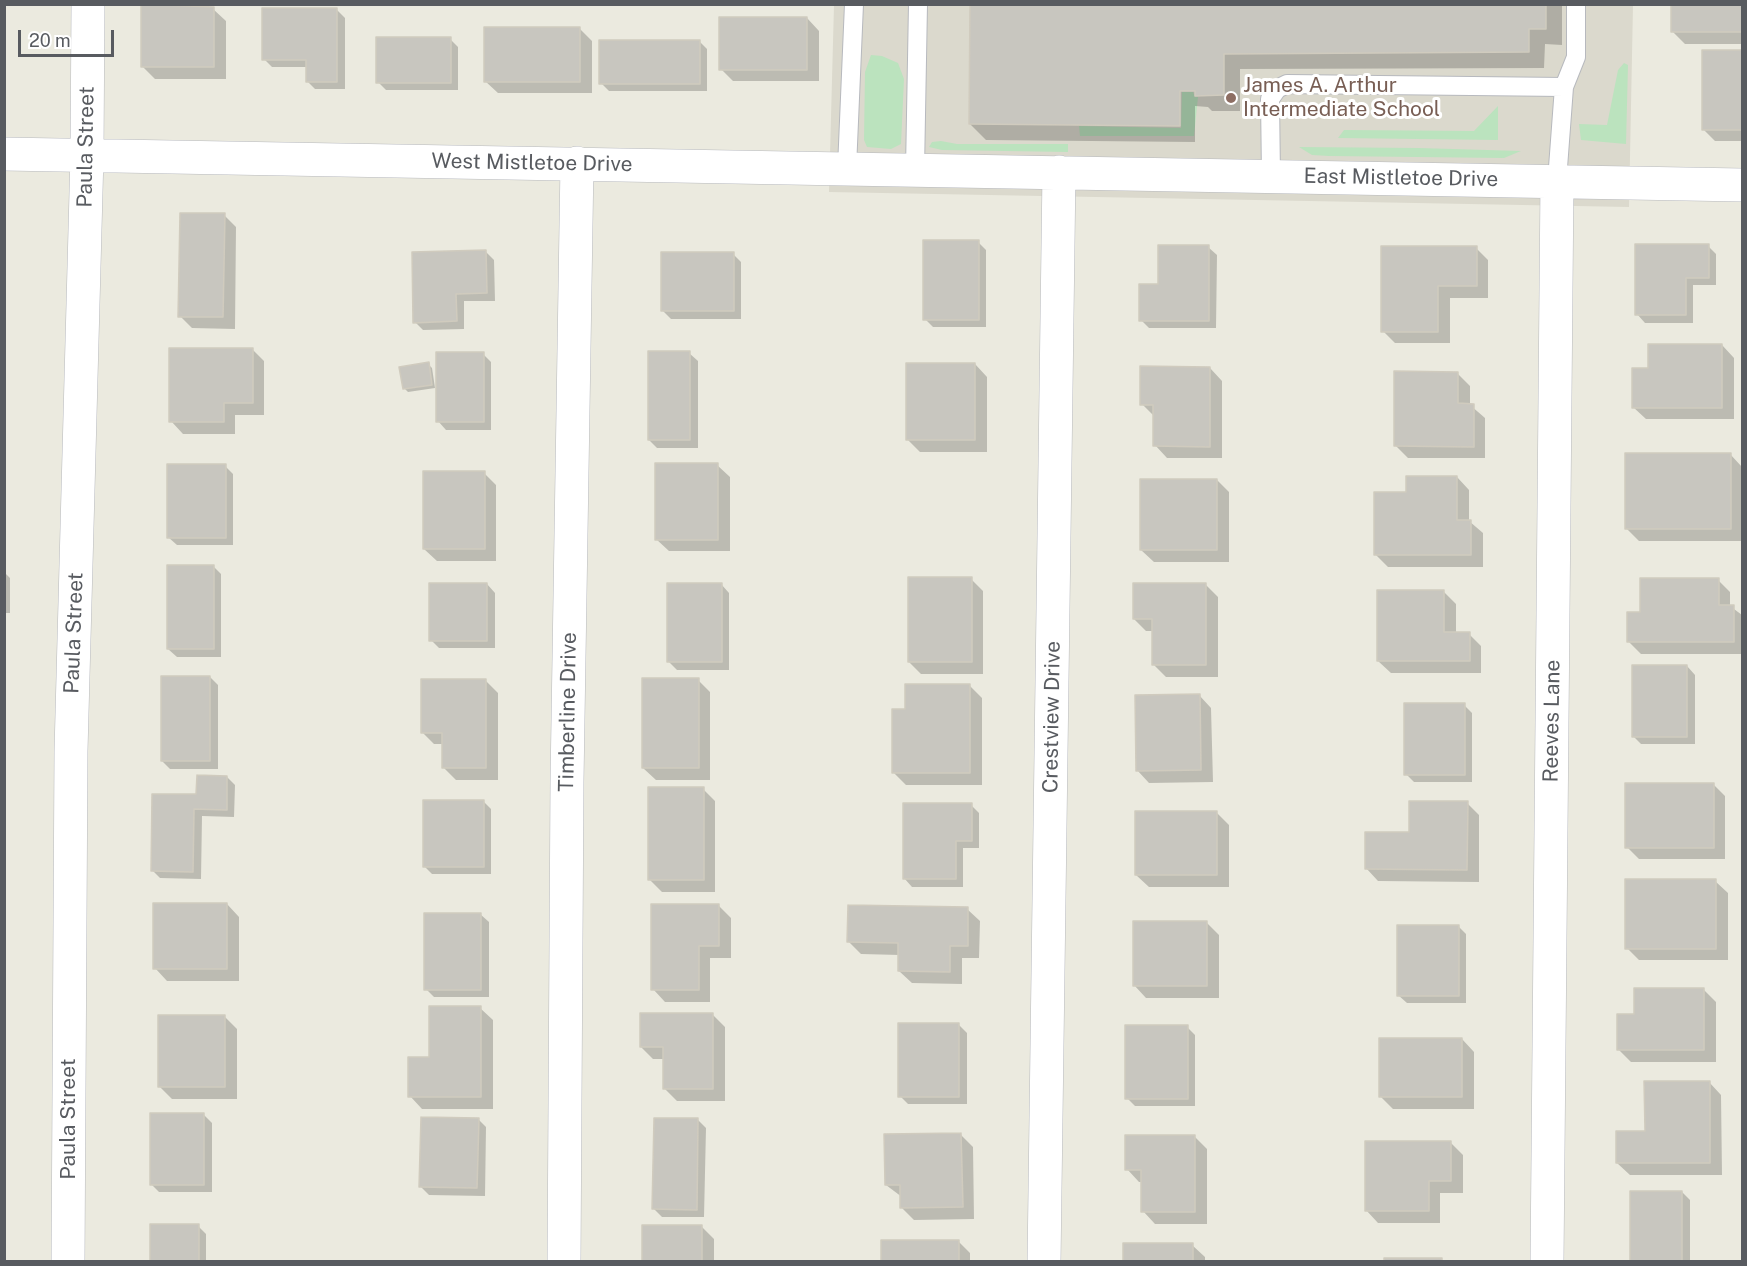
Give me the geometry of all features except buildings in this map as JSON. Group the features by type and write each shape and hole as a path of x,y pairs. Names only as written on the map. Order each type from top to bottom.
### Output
{"street":[{"name":"Paula Street","path":"68,1262 70,751 87,155 87,4"},
{"name":"West Mistletoe Drive","path":"4,154 1059,172"},
{"name":"Timberline Drive","path":"564,1262 567,781 576,163"},
{"name":"East Mistletoe Drive","path":"1059,172 1743,185"},
{"name":"Crestview Drive","path":"1044,1262 1059,172"},
{"name":"Reeves Lane","path":"1547,1262 1557,181"}],"lane":[{"path":"847,168 854,4"},
{"path":"915,170 918,4"},
{"path":"1557,181 1564,87 1576,57 1576,4"},
{"path":"1271,176 1270,99 1277,89 1287,84 1564,87"}],"shaded area":[{"name":"James A. Arthur Intermediate School","path":"834,5 1633,5 1629,207 829,192"}],"green space":[{"path":"871,55 882,56 898,63 904,79 901,144 891,149 867,147 864,140 865,72"},
{"path":"1624,63 1628,65 1626,144 1581,140 1579,124 1607,125 1618,70"},
{"path":"1182,92 1193,92 1195,97 1198,97 1194,136 1080,136 1079,126 1181,128"},
{"path":"1498,106 1498,140 1338,138 1344,130 1474,131"},
{"path":"932,142 957,144 1068,144 1068,152 942,150 929,147"},
{"path":"1299,147 1521,151 1504,158 1329,156 1312,155"}],"place":[{"name":"James A. Arthur Intermediate School","path":"1231,98"}]}
